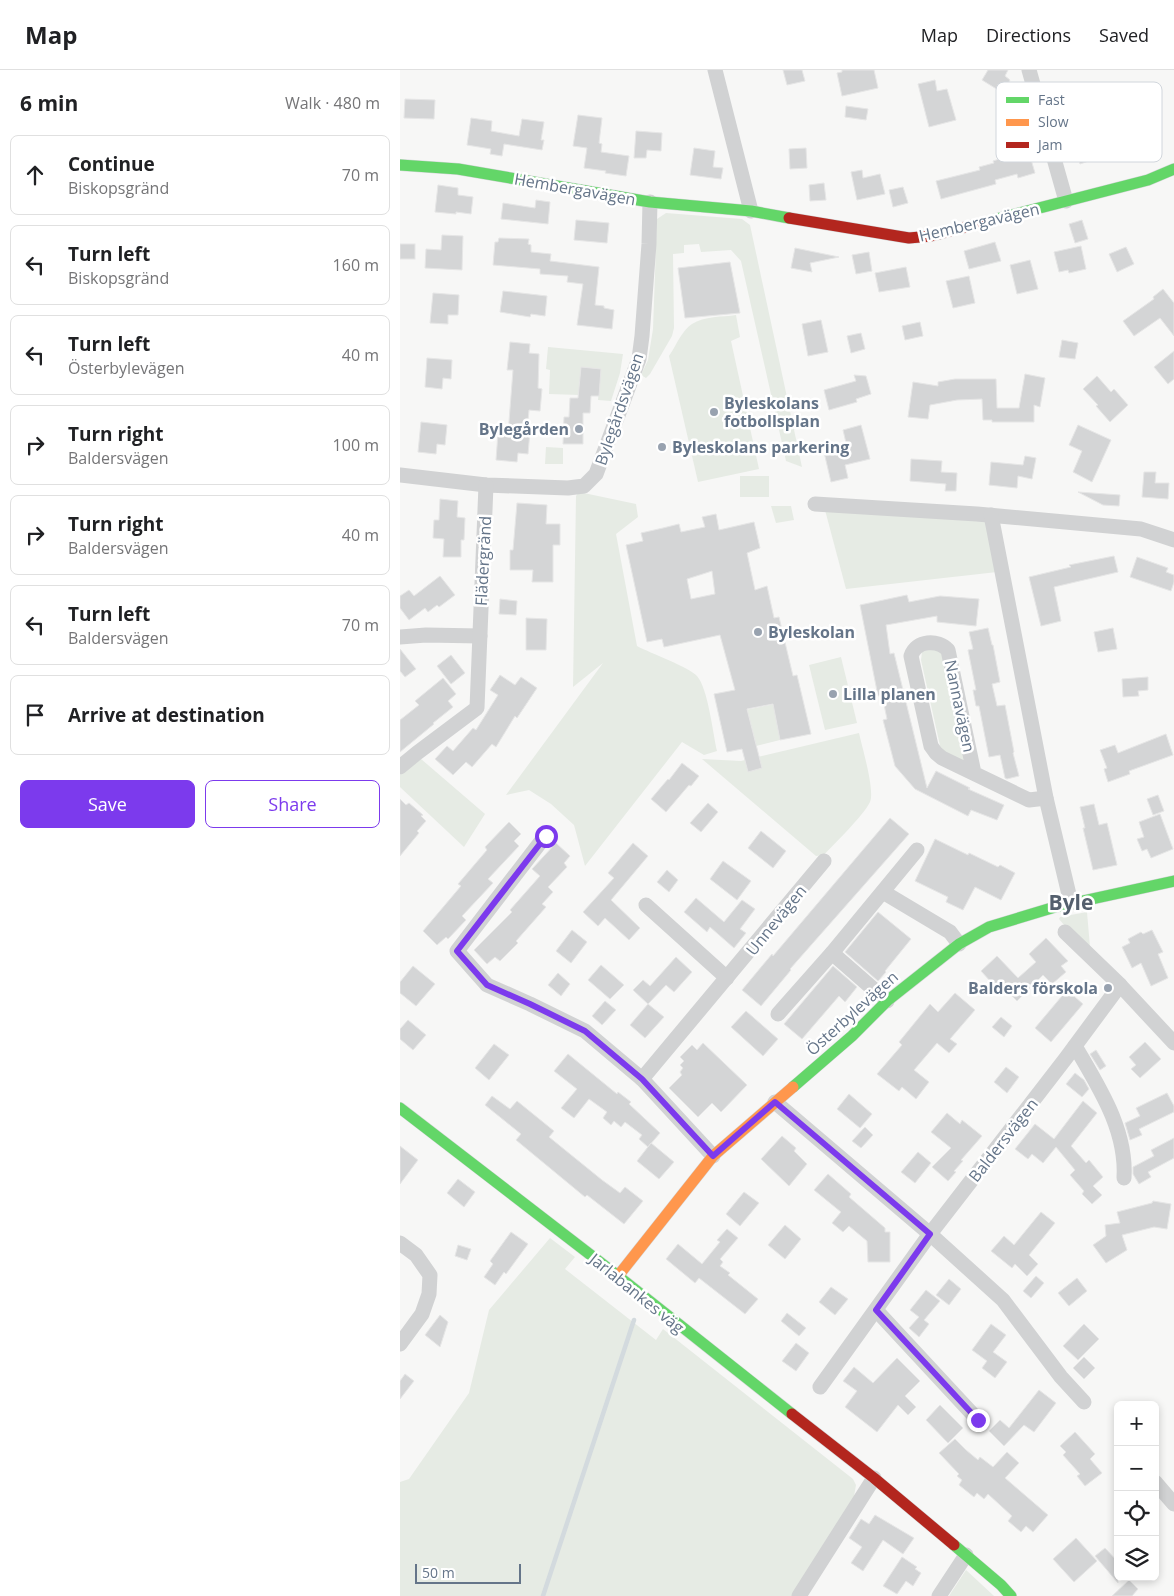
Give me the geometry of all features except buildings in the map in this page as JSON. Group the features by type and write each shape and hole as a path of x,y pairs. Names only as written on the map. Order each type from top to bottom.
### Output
{"street":[{"path":"715,70 751,211"},
{"path":"1055,162 1066,201"},
{"name":"Hembergavägen","path":"400,165 458,169 650,202 751,211 910,238 932,236 1148,180 1174,169"},
{"name":"Bylegårdsvägen","path":"400,475 486,485 568,488 584,486 596,474 639,359 644,319 650,202"},
{"name":"Flädergränd","path":"400,767 477,708 486,485"},
{"path":"815,504 991,515 1141,529 1174,540"},
{"path":"991,515 1046,798 1071,903"},
{"path":"400,637 426,635 480,636"},
{"name":"Nannavägen","path":"974,773 948,650 944,645 937,643 928,643 916,647 912,651 911,656 931,746 936,753 942,758 1029,800 1046,798"},
{"path":"546,836 457,951 487,985 585,1031 642,1079 713,1156"},
{"path":"778,1014 832,953 917,850"},
{"name":"Unnevägen","path":"642,1079 824,861"},
{"name":"Österbylevägen","path":"618,1276 713,1156 852,1036 887,1001 960,944 989,927 1071,903 1174,881"},
{"path":"882,892 950,932 960,944"},
{"path":"646,905 727,978"},
{"path":"1065,932 1120,985 1174,1043"},
{"path":"832,953 887,1001"},
{"name":"Baldersvägen","path":"820,1387 930,1234 1120,985"},
{"path":"1075,1046 1112,1112 1125,1161 1124,1178"},
{"path":"775,1102 930,1234 1004,1300 1061,1377 1084,1402"},
{"name":"Jarlabankes väg","path":"400,1108 618,1276 668,1318 874,1478 1001,1585 1011,1596"},
{"path":"400,1243 416,1255 430,1275 430,1284 429,1294 422,1314 400,1344"},
{"path":"876,1310 978,1420"},
{"path":"799,1596 874,1478"},
{"path":"1159,1487 1174,1504"},
{"path":"939,1596 966,1555"}],"shaded area":[{"path":"666,213 742,219 750,225 802,467 786,461 741,261 731,250 701,252 699,244 684,245 684,253 673,254 674,328 672,336 650,374 646,378 641,375 648,360 653,329 657,219"},
{"name":"Byleskolans fotbollsplan","path":"736,315 740,337 731,341 759,469 698,482 669,356 682,334 692,324 708,318"},
{"path":"548,347 623,354 620,373 611,401 598,400 601,369 581,367 579,395 549,394 550,370 546,369"},
{"path":"546,447 563,448 563,464 545,464"},
{"path":"740,476 769,476 769,497 740,497"},
{"path":"579,492 636,504 638,517 616,534 637,646 678,664 697,676 707,701 717,751 704,755 682,742 585,866 574,825 551,804 529,790 506,795 603,663 573,687 576,496"},
{"path":"771,506 791,506 794,520 776,523"},
{"path":"825,510 985,519 997,572 846,589"},
{"path":"943,645 969,764 941,750 921,660 922,652"},
{"name":"Lilla planen","path":"841,657 857,723 825,730 809,665"},
{"path":"775,704 780,740 756,746 745,710"},
{"path":"859,733 870,779 870,802 856,821 824,855 816,856 702,759 741,761"},
{"path":"421,759 485,814 464,847 400,787 400,775"},
{"path":"1087,912 1090,947 1071,933 1059,919 1060,917"},
{"path":"550,1238 575,1257 565,1269 656,1340 663,1329 853,1479 856,1485 853,1502 793,1596 400,1596 400,1482 409,1479 469,1393 489,1310"},
{"path":"966,1570 994,1596 949,1596"}],"waterway":[{"path":"543,1596 634,1320"}],"traffic: fast":[{"path":"400,165 458,169 650,202 751,211 789,218"},
{"path":"985,222 1148,180 1174,169"},
{"path":"793,1087 852,1036 887,1001 959,944 989,927 1055,907 1174,881"},
{"path":"400,1108 618,1276 792,1414"},
{"path":"954,1545 1001,1585 1011,1596"}],"traffic: slow":[{"path":"618,1276 713,1156 793,1087"}],"traffic: jam":[{"path":"789,218 909,238 931,236 985,222"},
{"path":"792,1414 874,1478 954,1545"}],"place":[{"name":"Byleskolans fotbollsplan","path":"714,412"},
{"name":"Bylegården","path":"579,429"},
{"name":"Byleskolans parkering","path":"662,447"},
{"name":"Byleskolan","path":"758,632"},
{"name":"Lilla planen","path":"833,694"},
{"name":"Balders förskola","path":"1108,988"}],"district":[{"name":"Byle","path":"1071,903"}],"route":[{"path":"546,836 457,951 487,985 585,1031 642,1079 713,1156 775,1102 930,1234 876,1310 978,1420"}]}
